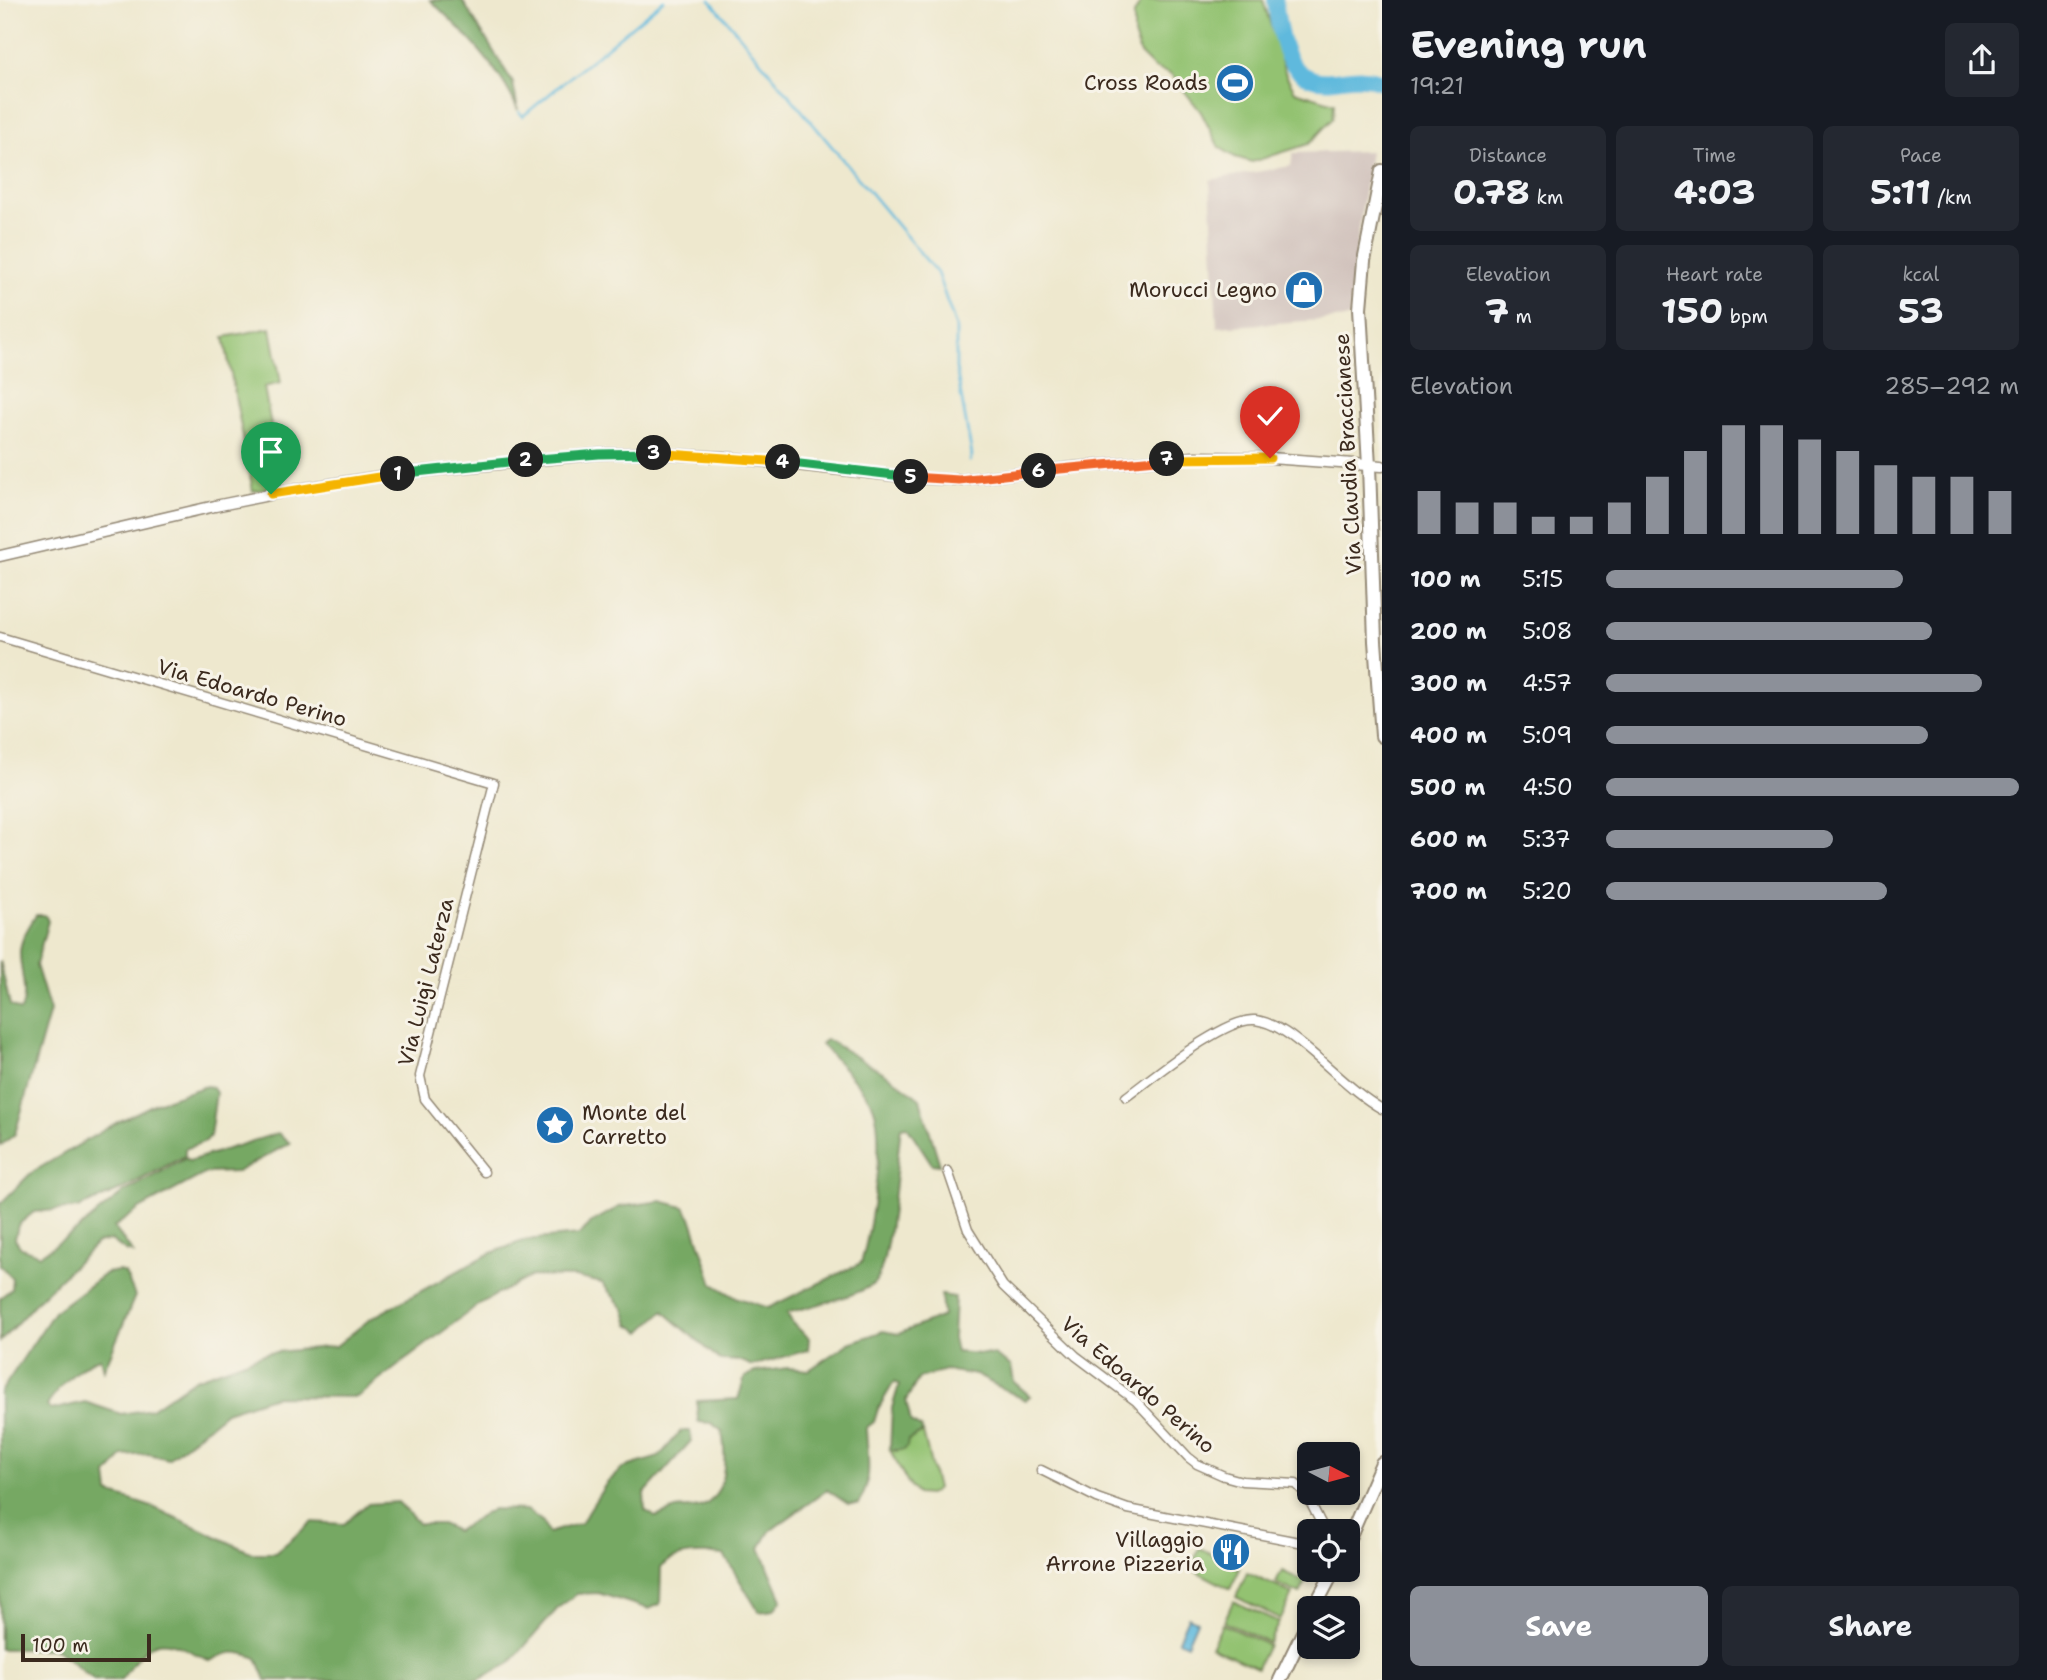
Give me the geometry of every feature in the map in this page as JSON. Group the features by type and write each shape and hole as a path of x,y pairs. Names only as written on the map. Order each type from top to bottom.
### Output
{"main road":[{"name":"Via Claudia Braccianese","path":"1382,171 1364,261 1360,302 1376,466 1375,641 1382,736"},
{"path":"1357,1519 1382,1462"},
{"path":"1280,1680 1297,1645"}],"street":[{"path":"0,556 294,490 395,474 599,454 641,453 736,458 916,478 959,480 1194,457 1278,458 1376,466"},
{"name":"Via Edoardo Perino","path":"0,637 494,783"},
{"name":"Via Luigi Laterza","path":"484,1172 425,1099 420,1076 494,783"},
{"path":"1126,1097 1216,1032 1245,1020 1254,1020 1287,1034 1360,1096 1382,1109"},
{"name":"Via Edoardo Perino","path":"948,1171 968,1230 980,1251 1003,1286 1034,1317 1076,1356 1136,1401 1188,1457 1208,1469 1241,1481 1296,1484 1306,1494 1319,1519"},
{"path":"1041,1470 1097,1498 1128,1509 1297,1542"}],"shaded area":[{"path":"1370,151 1349,318 1217,327 1210,180 1291,166 1293,153"}],"green space":[{"path":"430,0 462,0 513,83 518,110 491,65"},
{"name":"Cross Roads","path":"1142,0 1263,0 1286,75 1295,91 1334,103 1333,118 1309,144 1252,162 1235,157 1219,147 1201,112 1171,74 1154,68 1140,54 1134,35 1134,14"},
{"path":"271,328 281,383 264,387 282,486 253,491 224,337"},
{"path":"36,915 45,915 48,921 36,965 50,1011 15,1134 0,1146 0,961 10,1005 20,1011 24,998 21,946"},
{"path":"826,1039 891,1077 920,1099 940,1165 932,1164 907,1126 901,1127 889,1233 880,1272 869,1287 787,1313 793,1324 809,1338 808,1350 752,1366 742,1361 720,1360 663,1311 641,1332 629,1324 624,1309 602,1283 575,1277 531,1276 479,1304 357,1397 275,1396 226,1412 168,1459 149,1454 123,1456 107,1475 109,1493 155,1508 252,1553 275,1553 312,1522 344,1524 367,1504 398,1502 419,1524 442,1524 456,1531 493,1509 527,1510 543,1522 548,1533 581,1523 606,1484 623,1468 659,1457 681,1431 690,1431 691,1441 644,1494 645,1510 655,1517 676,1509 703,1506 711,1500 721,1483 724,1462 722,1431 711,1423 698,1422 697,1401 738,1399 745,1377 755,1372 788,1368 809,1370 849,1343 883,1331 898,1334 943,1316 941,1295 955,1297 953,1338 956,1352 994,1355 1011,1366 1014,1382 1030,1396 1025,1400 976,1375 945,1370 919,1378 906,1400 911,1422 923,1432 908,1440 904,1450 890,1450 892,1408 899,1385 894,1382 878,1409 874,1422 866,1428 868,1477 858,1504 848,1504 827,1490 770,1531 760,1548 782,1599 774,1610 759,1612 724,1555 699,1554 674,1558 661,1567 660,1604 649,1609 598,1593 577,1594 559,1607 509,1664 478,1680 422,1680 408,1673 397,1680 266,1680 257,1658 250,1655 233,1653 210,1661 179,1646 159,1643 142,1653 121,1680 94,1680 56,1649 0,1649 0,1393 54,1312 106,1273 125,1273 135,1296 104,1370 100,1358 78,1370 51,1399 47,1406 51,1410 85,1402 121,1414 151,1409 195,1379 267,1353 336,1346 370,1319 487,1255 525,1240 579,1235 592,1222 619,1207 661,1201 684,1207 691,1217 713,1284 735,1297 768,1308 861,1263 865,1248 878,1157 876,1116 871,1102 860,1087 821,1044"},
{"path":"206,1086 213,1087 216,1093 210,1136 206,1141 185,1149 185,1156 123,1189 78,1208 34,1212 18,1225 15,1239 21,1248 40,1255 77,1230 124,1192 186,1158 189,1161 278,1133 290,1143 237,1172 206,1173 141,1208 114,1227 133,1253 111,1240 97,1243 38,1300 0,1342 0,1298 11,1289 12,1278 0,1265 0,1204 31,1173 116,1123 156,1103"},
{"path":"923,1432 937,1489 929,1495 917,1494 890,1450 897,1451 908,1440"},
{"path":"1200,1548 1240,1569 1230,1589 1190,1568"},
{"path":"1282,1571 1297,1578 1297,1582 1305,1582 1300,1594 1276,1583"},
{"path":"1247,1573 1293,1594 1281,1619 1236,1597"},
{"path":"1233,1601 1279,1622 1269,1643 1224,1622"},
{"path":"1222,1624 1268,1645 1257,1668 1211,1647"}],"water":[{"path":"1188,1617 1197,1621 1187,1644 1178,1640"}],"waterway":[{"path":"519,112 523,116 664,0"},
{"path":"710,0 937,273 956,327 956,368 972,455 970,461"},
{"path":"1275,0 1279,29 1288,56 1304,75 1317,80 1364,78 1382,82"}],"place":[{"name":"Cross Roads","path":"1235,83"},
{"name":"Morucci Legno","path":"1304,290"},
{"name":"Monte del Carretto","path":"555,1125"},
{"name":"Villaggio Arrone Pizzeria","path":"1231,1552"}],"route":[{"path":"271,494 395,474 614,453 684,454 762,460 916,478 959,480 1194,457 1270,458"}]}
